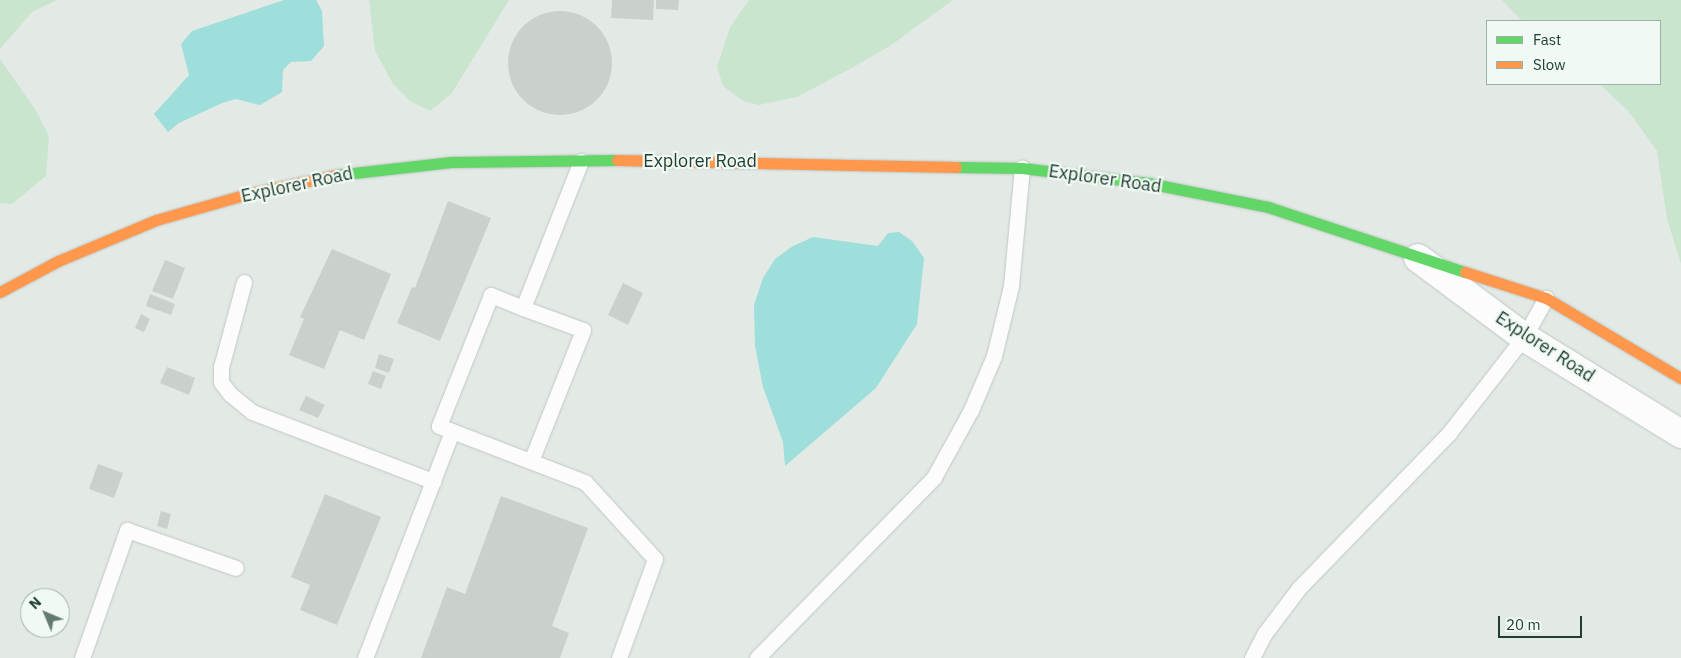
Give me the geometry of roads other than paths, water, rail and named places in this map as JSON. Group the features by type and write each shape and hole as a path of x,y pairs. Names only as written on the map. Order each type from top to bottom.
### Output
{"street":[{"name":"Explorer Road","path":"0,292 58,261 156,220 247,194 348,173 452,162 581,161 836,162 1022,168 1148,184 1268,207 1546,298 1681,378"},
{"name":"Explorer Road","path":"1413,254 1524,337 1681,434"}],"lane":[{"path":"523,308 581,161"},
{"path":"757,658 934,477 971,410 994,356 1011,286 1022,168"},
{"path":"244,282 221,366 221,382 230,394 252,412 433,481"},
{"path":"531,461 583,330 491,295 439,426 585,482 655,559 619,658"},
{"path":"1252,658 1265,634 1299,588 1449,432 1524,337 1546,298"},
{"path":"365,658 452,431"},
{"path":"82,658 127,530 236,568"}],"water":[{"path":"284,0 316,0 322,11 324,46 311,61 291,62 283,70 282,92 260,105 236,99 222,103 179,123 168,132 154,114 189,75 181,44 192,31"},
{"path":"899,232 912,241 924,258 917,324 876,388 785,466 783,442 763,387 755,346 754,305 763,278 775,259 793,246 813,237 878,246 888,233"}]}
